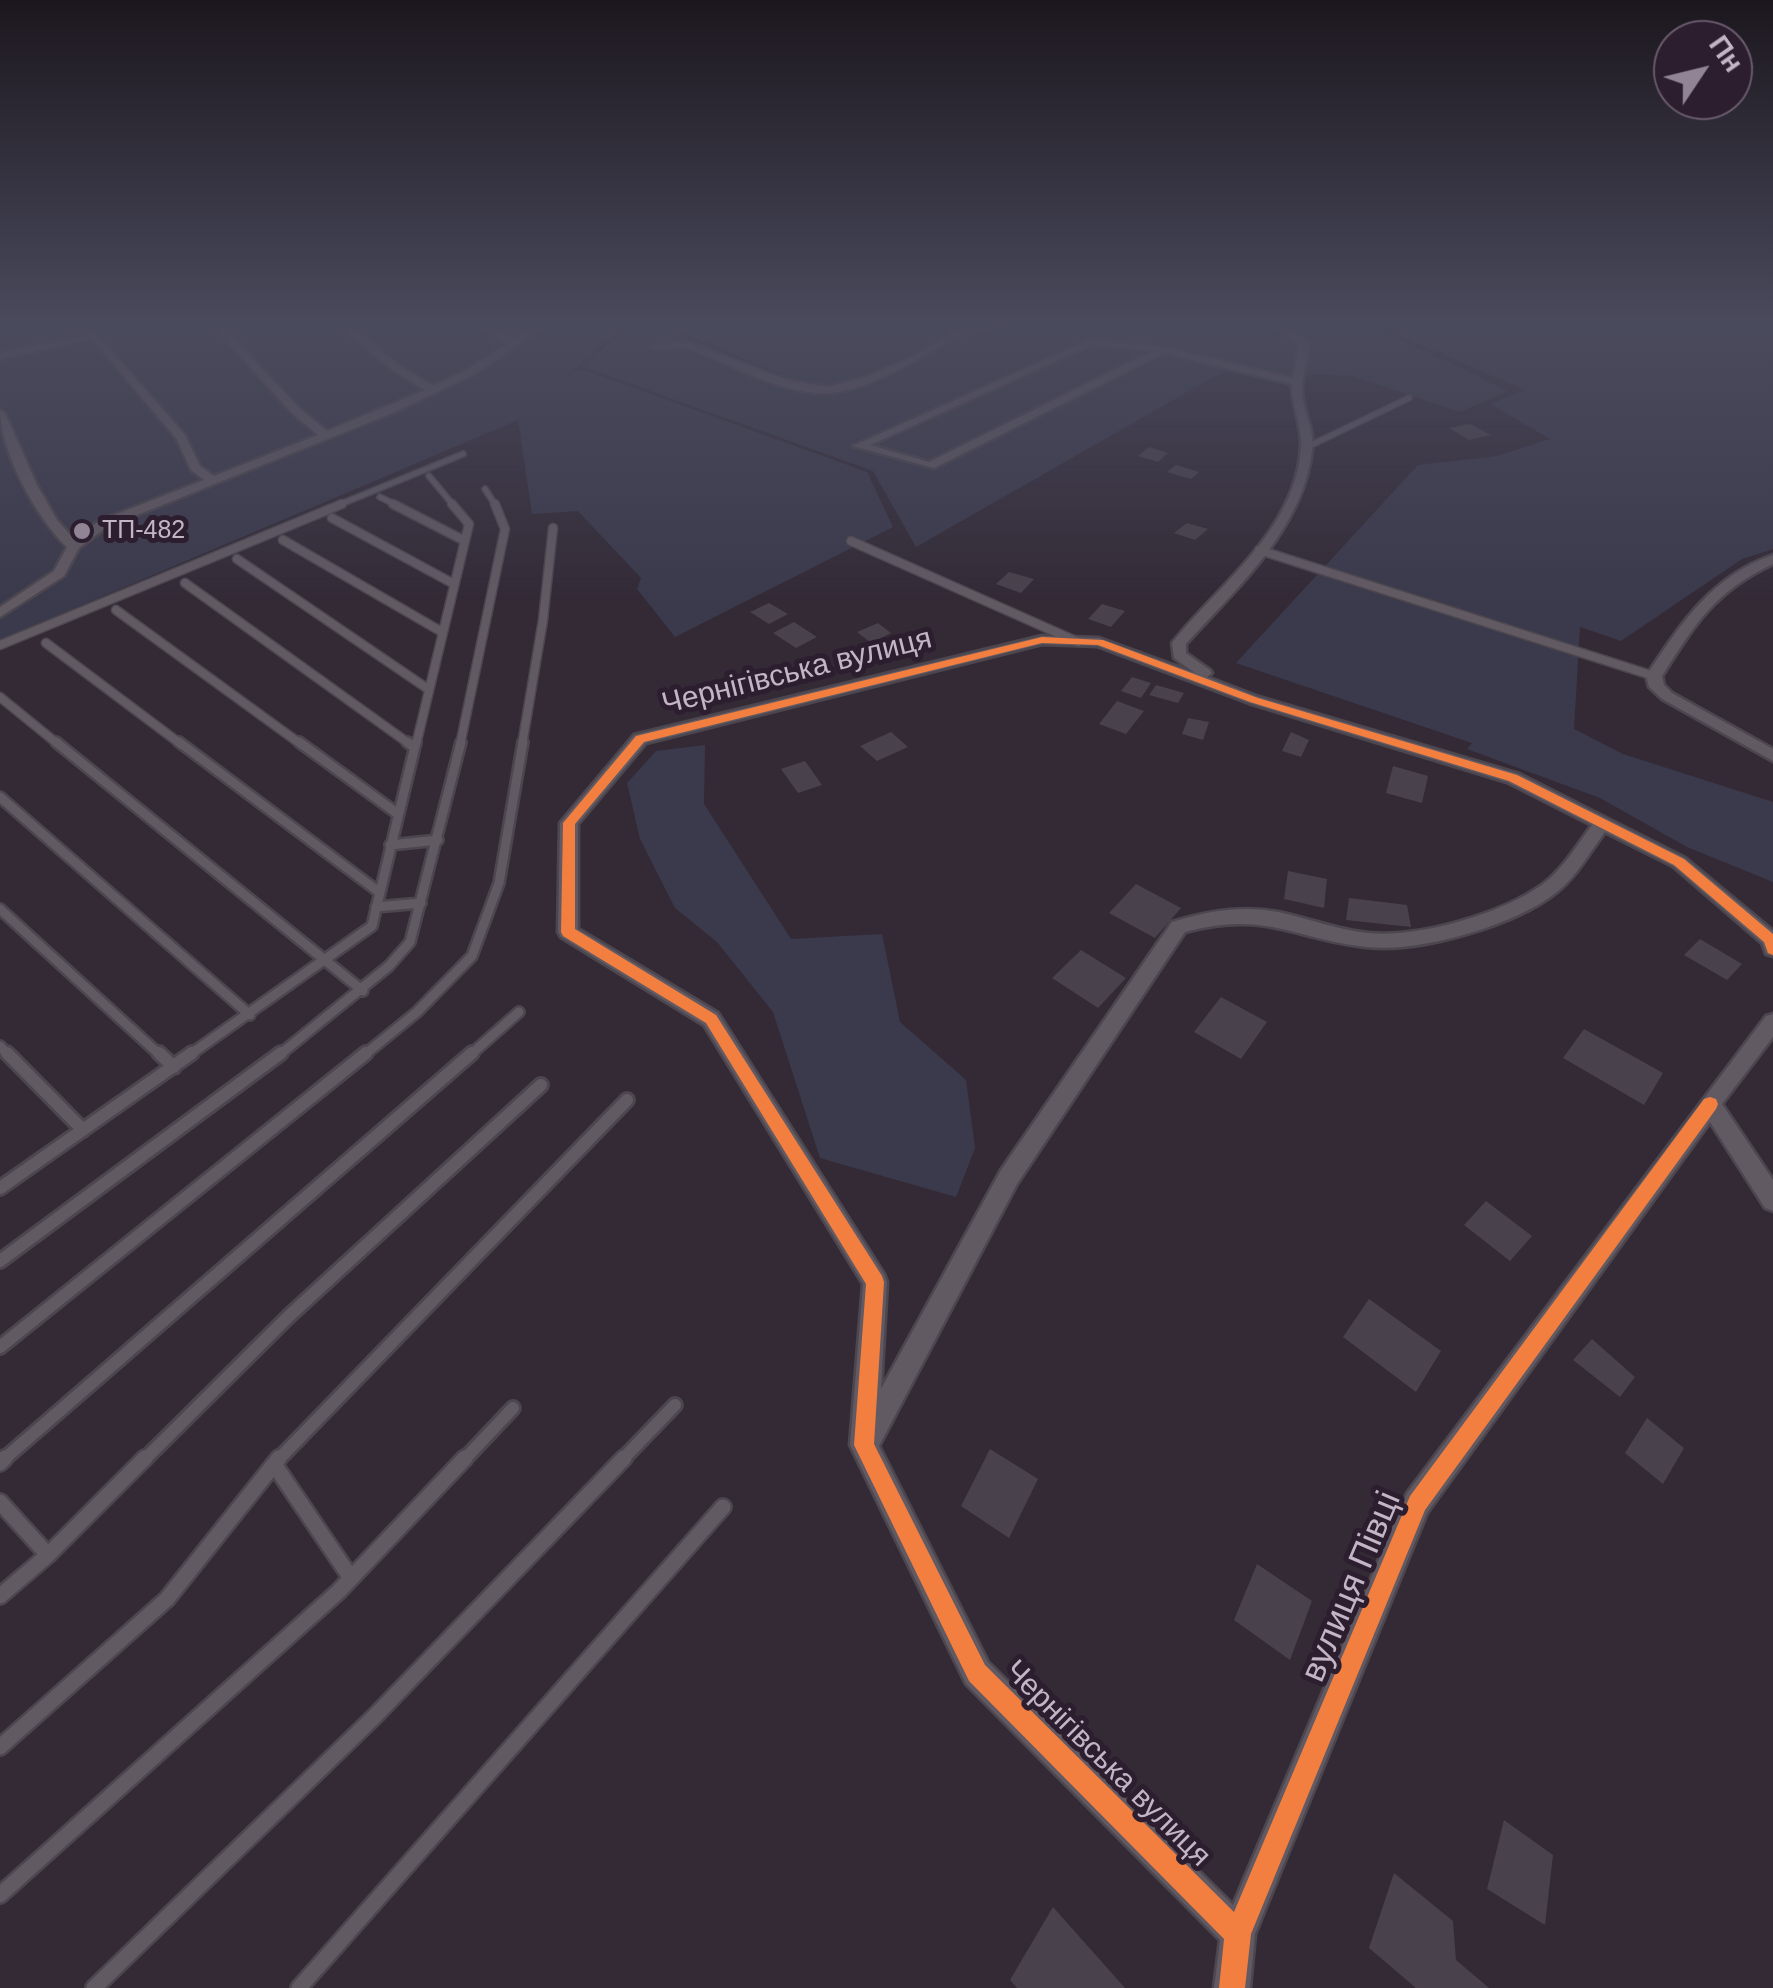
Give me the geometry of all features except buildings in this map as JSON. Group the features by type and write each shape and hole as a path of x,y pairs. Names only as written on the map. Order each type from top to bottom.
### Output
{"street":[{"path":"1,415 36,493 66,540 74,546"},
{"path":"162,415 181,437 195,468 212,480"},
{"path":"300,415 327,437"},
{"path":"0,613 59,573 74,546 126,512 378,415"},
{"path":"929,415 859,446 930,466 1032,415"},
{"path":"1254,700 1193,666 1180,655 1179,643 1230,592 1298,489 1307,447 1303,415"},
{"path":"1773,559 1732,576 1700,604 1654,676 1657,687 1668,696 1773,756"},
{"name":"Чернігівська вулиця","path":"1238,1934 976,1673 864,1445 875,1282 712,1019 568,932 569,823 640,738 1042,640 1099,642 1254,700 1512,778 1679,862 1770,940 1773,948"},
{"path":"864,1445 1009,1177 1179,927 1220,914 1272,915 1365,940 1395,943 1509,910 1550,888 1603,823"},
{"path":"1773,1022 1710,1104 1773,1200"},
{"name":"вулиця Півці","path":"1232,1988 1238,1934 1417,1503 1710,1104"}],"lane":[{"path":"1307,447 1374,415"},
{"path":"0,645 464,454"},
{"path":"0,1188 372,926 469,524 429,476"},
{"path":"0,1261 363,990 410,942 438,840 505,529 486,489"},
{"path":"380,498 465,541"},
{"path":"332,518 454,584"},
{"path":"0,1347 417,1012 472,956 499,883 543,620 553,528"},
{"path":"283,540 442,632"},
{"path":"852,541 1079,642"},
{"path":"1259,550 1654,676"},
{"path":"237,559 428,689"},
{"path":"185,583 414,747"},
{"path":"116,610 398,814"},
{"path":"46,644 379,892"},
{"path":"0,697 136,804 323,962 363,990"},
{"path":"0,797 250,1014"},
{"path":"390,845 438,840"},
{"path":"376,907 422,904"},
{"path":"0,909 174,1067"},
{"path":"0,1464 518,1012"},
{"path":"0,1046 82,1130"},
{"path":"0,1596 48,1554 289,1316 541,1085"},
{"path":"0,1747 167,1599 274,1464 627,1100"},
{"path":"94,1988 376,1716 674,1405"},
{"path":"0,1895 351,1578 513,1408"},
{"path":"274,1464 351,1578"},
{"path":"0,1502 48,1554"},
{"path":"299,1988 723,1507"}],"shaded area":[{"path":"0,415 709,415 867,472 893,527 675,637 637,589 641,578 578,511 532,514 518,420 0,640"},
{"path":"717,415 1148,415 916,547 873,471"},
{"path":"1508,415 1773,415 1773,549 1742,559 1621,641 1580,627 1574,729 1623,754 1773,802 1773,882 1687,847 1600,798 1467,749 1472,743 1236,663 1418,465 1497,456 1550,439"},
{"path":"705,745 704,804 791,939 882,934 900,1022 966,1080 975,1148 956,1197 820,1158 773,1012 717,942 675,908 640,839 627,783 656,751"}],"cycle path":[{"path":"1238,1934 977,1673 864,1445 875,1282 711,1019 568,932 569,823 640,739 1042,640 1099,642 1254,700 1513,778 1679,862 1771,940 1773,949"},
{"path":"1232,1988 1238,1934 1417,1503 1710,1104"}],"place":[{"name":"ТП-482","path":"82,531"}]}
